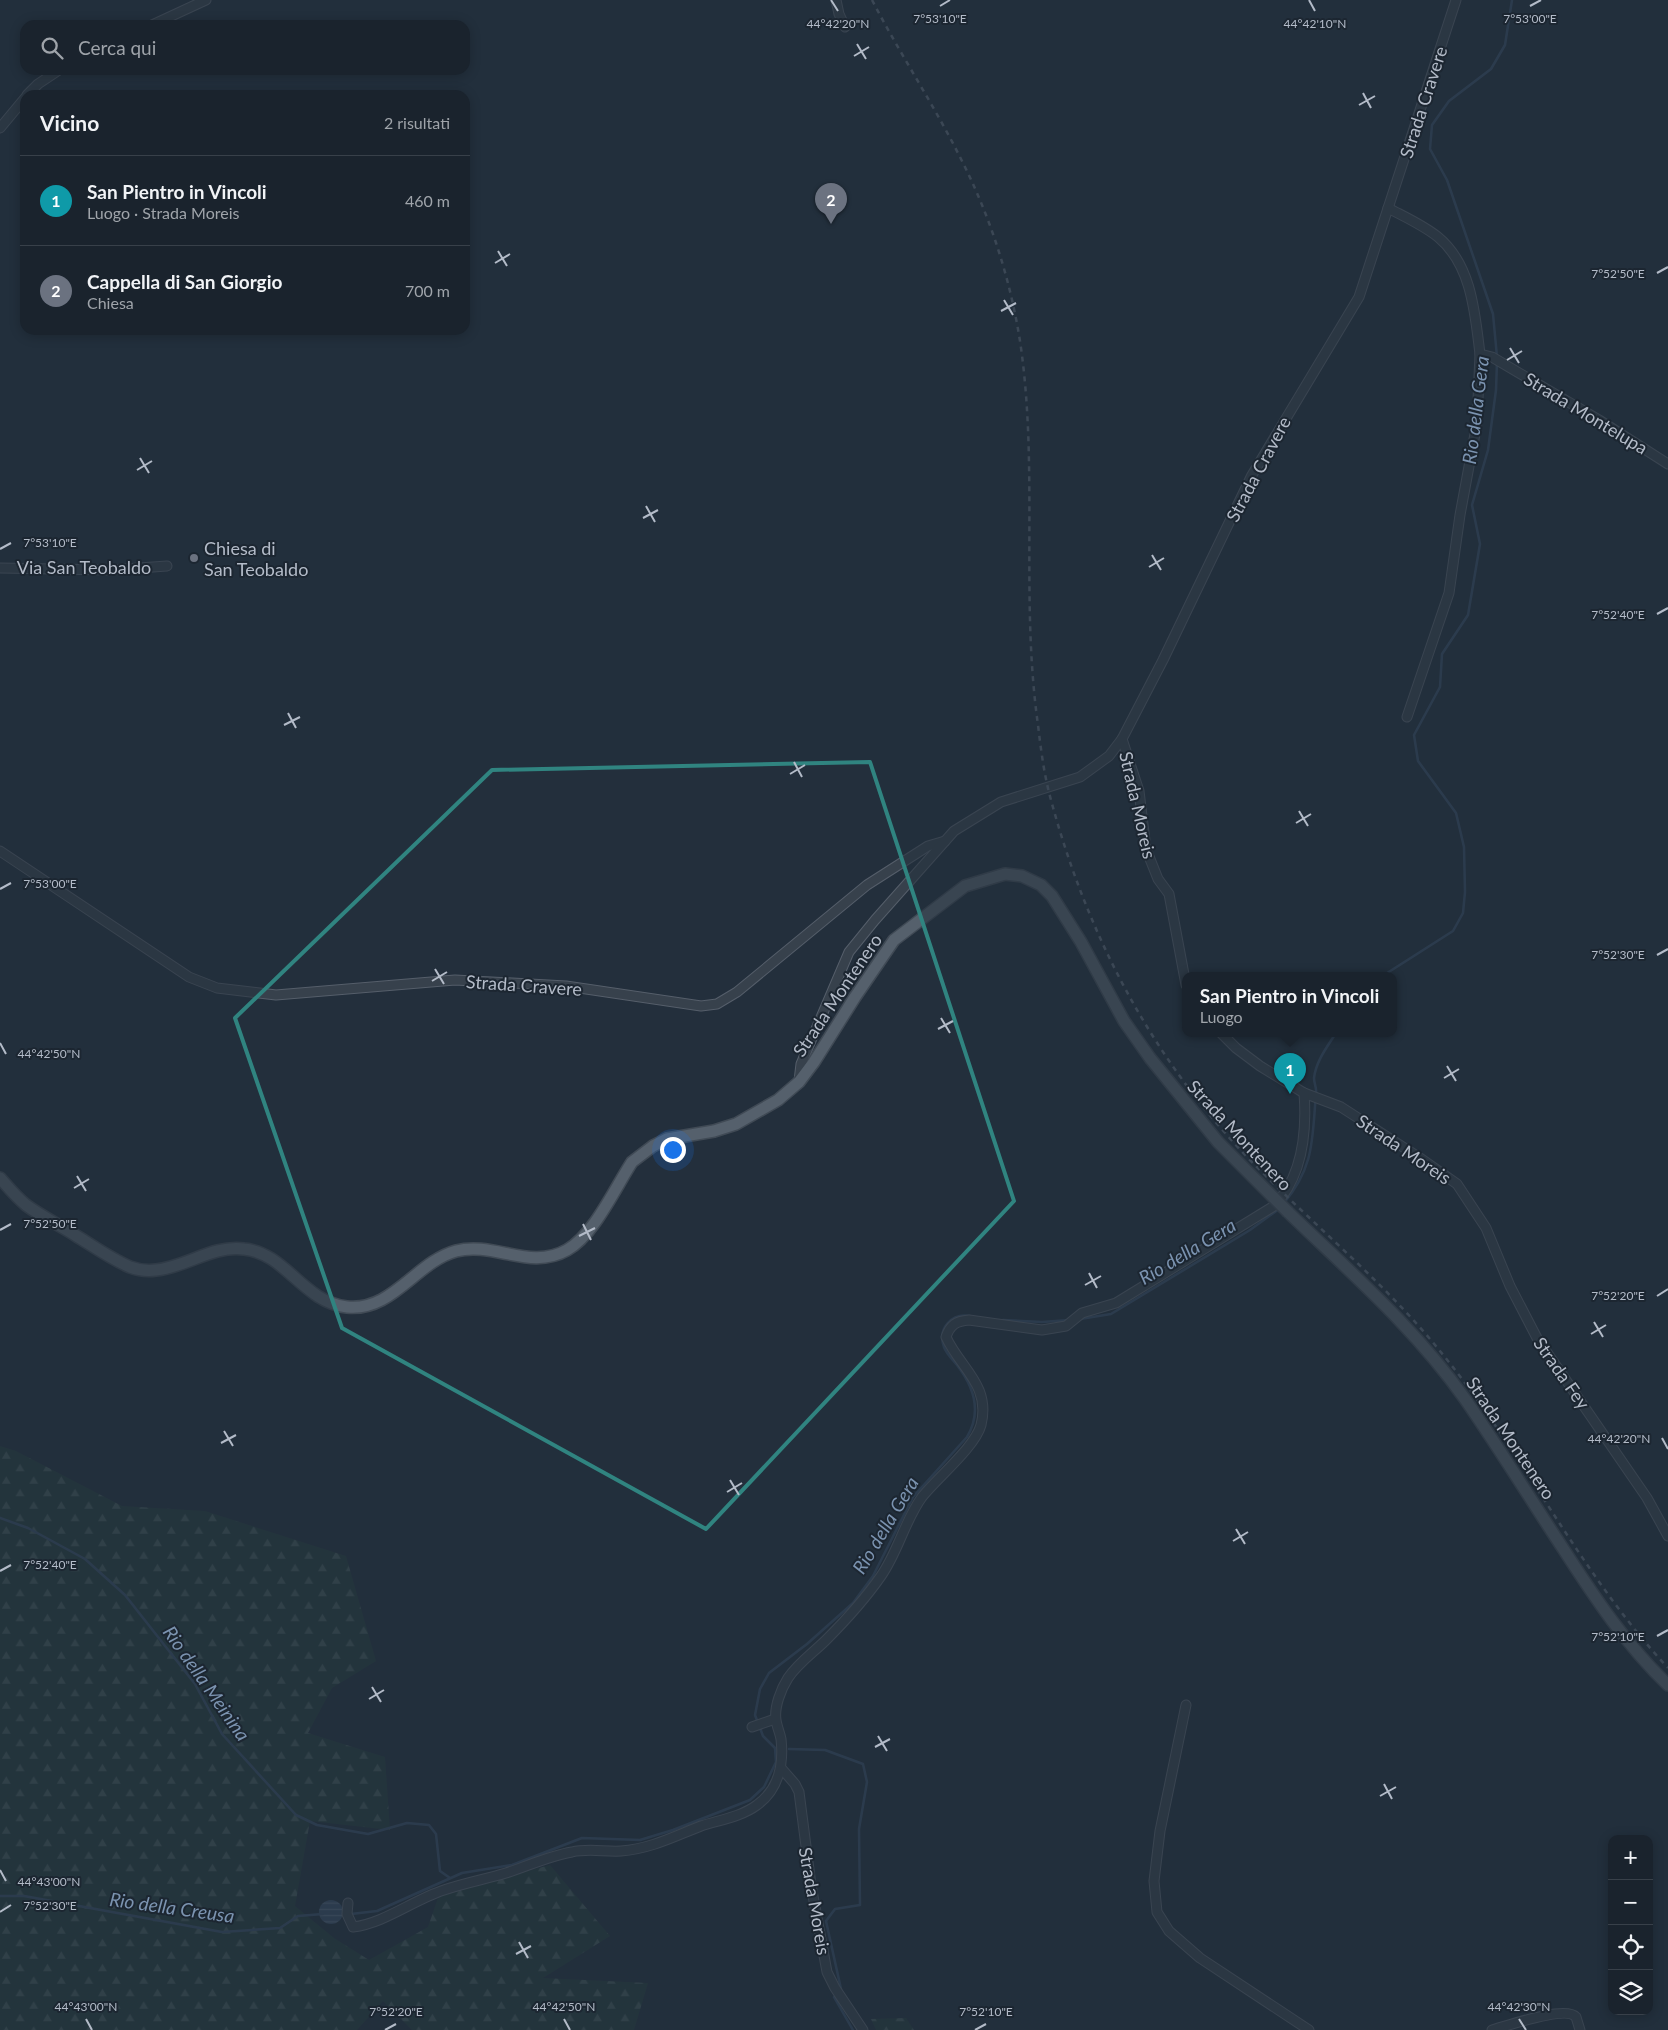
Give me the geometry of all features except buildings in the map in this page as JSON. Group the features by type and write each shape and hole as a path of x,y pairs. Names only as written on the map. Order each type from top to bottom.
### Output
{"main road":[{"name":"Strada Montenero","path":"0,1178 26,1204 131,1267 155,1270 168,1268 212,1252 244,1249 268,1257 315,1296 331,1304 348,1307 364,1307 382,1300 426,1266 456,1251 482,1250 536,1259 553,1256 568,1250 595,1221 632,1162 642,1153 667,1139 714,1131 753,1116 778,1100 799,1082 894,940 965,886 1005,874 1022,876 1041,886 1061,908 1124,1021 1183,1101 1218,1142 1393,1312 1428,1350 1464,1398 1590,1590 1617,1627 1668,1685"}],"street":[{"path":"163,20 206,0"},
{"path":"836,0 839,14 845,27"},
{"name":"Strada Cravere","path":"799,1082 801,1064 849,952 945,841 963,823 1001,802 1080,777 1109,756 1122,739 1164,660 1252,475 1359,297 1456,0"},
{"path":"32,90 52,75"},
{"path":"0,128 20,103"},
{"path":"1388,208 1419,225 1449,247 1460,265 1473,299 1480,354 1477,423 1460,514 1449,593 1407,717"},
{"name":"Strada Montelupa","path":"1480,354 1492,357 1505,364 1668,464"},
{"name":"Via San Teobaldo","path":"0,568 110,570 168,566"},
{"name":"Strada Moreis","path":"1122,739 1139,791 1146,849 1158,879 1169,894 1184,972"},
{"name":"Strada Cravere","path":"0,851 189,978 218,988 276,995 455,980 566,986 701,1006 717,1004 737,992 866,885 928,846 945,841"},
{"name":"Strada Moreis","path":"1225,1037 1260,1066 1312,1095 1340,1107 1457,1184 1486,1228"},
{"path":"348,1903 346,1914 353,1926 367,1925 426,1896 574,1851 623,1851 668,1840 699,1827 743,1814 756,1806 767,1796 777,1781 781,1768 781,1738 775,1719 782,1689 789,1677 842,1623 882,1575 920,1500 942,1473 972,1442 980,1427 983,1411 980,1391 972,1373 952,1349 946,1337 950,1327 959,1321 968,1320 1042,1330 1060,1328 1076,1316 1116,1303 1274,1206 1290,1186 1299,1163 1306,1117 1312,1095"},
{"name":"Strada Fey","path":"1486,1228 1510,1286 1536,1338 1642,1490 1668,1536"},
{"path":"1186,1704 1160,1831 1154,1881 1157,1912 1169,1932 1200,1958 1309,2030"},
{"path":"752,1727 775,1719"},
{"name":"Strada Moreis","path":"781,1768 795,1784 799,1792 811,1885 827,1972 835,1988 863,2030"},
{"path":"1492,2030 1538,2017 1568,2012 1576,2017 1580,2030"}],"highlighted area":[{"path":"870,762 1014,1201 706,1529 342,1328 235,1018 492,770"}],"green space":[{"path":"0,1446 16,1451 122,1506 205,1511 346,1556 376,1661 332,1688 308,1733 385,1757 390,1830 310,1821 295,1906 334,1938 369,1960 428,1927 439,1895 550,1865 610,1936 543,1978 648,1983 634,2030 412,2030 383,2001 357,2030 0,2030"},
{"path":"906,2018 914,2030 876,2030 871,2019"}],"water":[{"path":"331,1900 340,1903 343,1912 340,1921 331,1924 322,1921 319,1912 322,1903"}],"waterway":[{"name":"Rio della Gera","path":"1497,357 1493,314 1447,180 1430,149 1432,125 1449,101 1491,69 1505,45 1512,0"},
{"name":"Rio della Gera","path":"1389,972 1453,931 1463,913 1465,892 1464,847 1456,813 1418,761 1414,735 1440,687 1442,654 1468,615 1480,544 1472,505 1488,450 1496,390 1497,362"},
{"name":"Rio della Gera","path":"1284,1203 1302,1177 1307,1164 1314,1124 1315,1072 1322,1054 1333,1037"},
{"name":"Rio della Gera","path":"1080,1319 1111,1314 1250,1230 1279,1209"},
{"name":"Rio della Gera","path":"758,1723 755,1715 760,1689 769,1673 807,1644 853,1603 873,1576 913,1497 967,1437 972,1428 975,1409 972,1391 963,1373 946,1352 942,1340 944,1328 952,1319 970,1316"},
{"name":"Rio della Gera","path":"1003,1320 1042,1322 1070,1320"},
{"name":"Rio della Meinina","path":"0,1518 28,1528 85,1559 125,1595 195,1684 222,1734 296,1815 317,1825 368,1834 407,1823 429,1825 436,1834 440,1871 450,1878"},
{"name":"Rio della Gera","path":"351,1914 377,1911 462,1873 512,1865 582,1838 640,1840 673,1830 750,1800 764,1787 776,1762 775,1748 763,1736 760,1728"},
{"path":"789,1749 825,1750 863,1764 867,1782 859,1829 860,1905 835,1909 826,1921 841,1989"},
{"name":"Rio della Creusa","path":"0,1896 24,1896 222,1932 280,1928 298,1916 323,1914"},
{"path":"834,1997 853,2030"}],"railway":[{"path":"872,0 961,159 990,225 1011,294 1020,341 1025,389 1028,437 1030,629 1033,677 1042,753 1049,791 1066,850 1083,898 1104,946 1153,1036 1181,1078 1213,1119 1248,1158 1374,1279 1422,1329 1473,1394 1607,1593 1668,1668"}],"place":[{"name":"Cappella di San Giorgio","path":"831,224"},
{"name":"Chiesa di San Teobaldo","path":"194,558"},
{"name":"San Pientro in Vincoli","path":"1290,1094"}]}
